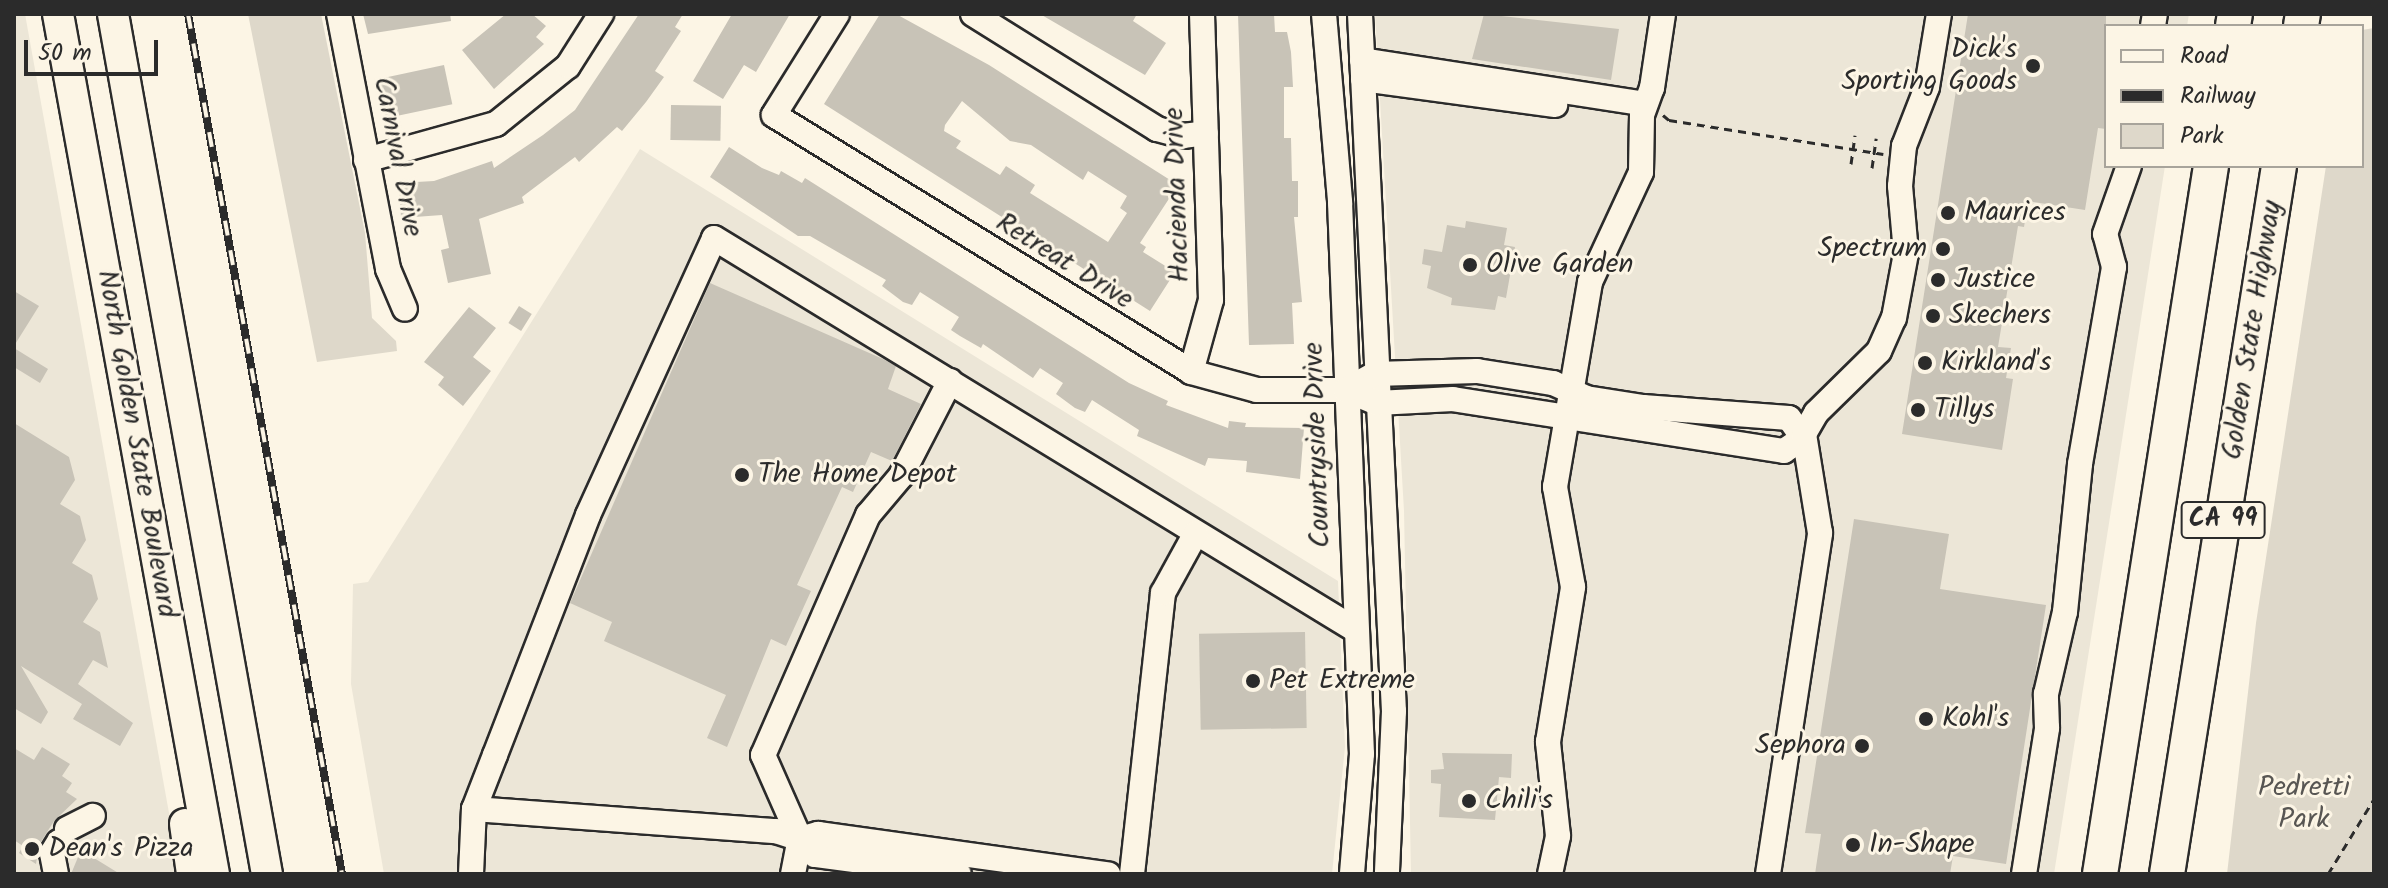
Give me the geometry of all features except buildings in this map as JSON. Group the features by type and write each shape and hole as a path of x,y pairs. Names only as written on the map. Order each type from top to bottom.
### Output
{"highway":[{"name":"CA 99","path":"2100,874 2211,168"},
{"name":"Golden State Highway","path":"2167,874 2279,168"}],"main road":[{"name":"North Golden State Boulevard","path":"58,14 214,874"},
{"name":"North Golden State Boulevard","path":"113,14 267,874"},
{"path":"190,752 181,792 192,874"}],"street":[{"name":"Carnival Drive","path":"339,14 388,269 405,309"},
{"path":"366,160 496,124 568,66 601,14"},
{"name":"Retreat Drive","path":"837,14 774,115 1191,372 1257,390 1346,390"},
{"path":"973,14 1157,129 1183,136 1206,133"},
{"name":"Hacienda Drive","path":"1191,372 1211,300 1202,14"},
{"name":"Countryside Drive","path":"1324,14 1340,216 1362,754 1352,874"},
{"path":"1360,14 1375,374 1394,711 1387,874"},
{"path":"1550,874 1558,820 1548,742 1573,587 1555,495 1570,391 1595,267 1639,178 1663,14"},
{"path":"1346,390 1377,403 1453,399 1784,451 1803,438 1813,416 1879,351 1894,318 1906,253 1900,186 1904,146 1927,87 1939,14"},
{"path":"1363,69 1648,111"},
{"path":"2024,874 2047,728 2046,694 2064,624 2080,464 2114,267 2105,234 2128,168"},
{"path":"471,874 474,809 588,515 714,238 1356,630"},
{"path":"1346,390 1375,374 1467,370 1553,383 1570,391 1643,407 1789,418 1803,438 1820,533 1768,874"},
{"path":"950,381 901,476 868,515 764,744 771,781 800,839 815,855 959,874"},
{"path":"1132,874 1163,593 1196,533"},
{"path":"474,809 776,831 800,839 818,834 1108,874"},
{"path":"56,874 52,853 63,835 93,816"},
{"path":"793,874 800,839"}],"path":[{"path":"1648,111 1669,120 1891,155"},
{"path":"1851,164 1855,135"},
{"path":"1872,168 1876,138"},
{"path":"2328,874 2374,799"}],"shaded area":[{"path":"14,14 25,14 180,874 14,874"},
{"path":"1375,14 2189,14 2187,24 2104,24 2104,168 2165,168 2054,874 1411,874 1404,511"},
{"path":"640,149 1338,581 1345,747 1332,874 384,874 351,684 353,584 368,582"}],"green space":[{"path":"248,14 321,14 365,233 372,318 396,341 397,351 317,362"},
{"name":"Pedretti Park","path":"2374,28 2374,874 2227,874 2256,623 2326,168 2364,168 2364,30"}],"railway":[{"path":"188,14 342,874"}],"place":[{"name":"Dick's Sporting Goods","path":"2033,66"},
{"name":"Maurices","path":"1948,213"},
{"name":"Spectrum","path":"1943,249"},
{"name":"Olive Garden","path":"1470,265"},
{"name":"Justice","path":"1938,280"},
{"name":"Skechers","path":"1933,316"},
{"name":"Kirkland's","path":"1925,363"},
{"name":"Tillys","path":"1918,410"},
{"name":"The Home Depot","path":"742,475"},
{"name":"Pet Extreme","path":"1253,681"},
{"name":"Kohl's","path":"1926,719"},
{"name":"Sephora","path":"1862,746"},
{"name":"Chili's","path":"1469,801"},
{"name":"In-Shape","path":"1853,845"},
{"name":"Dean's Pizza","path":"32,849"}]}
